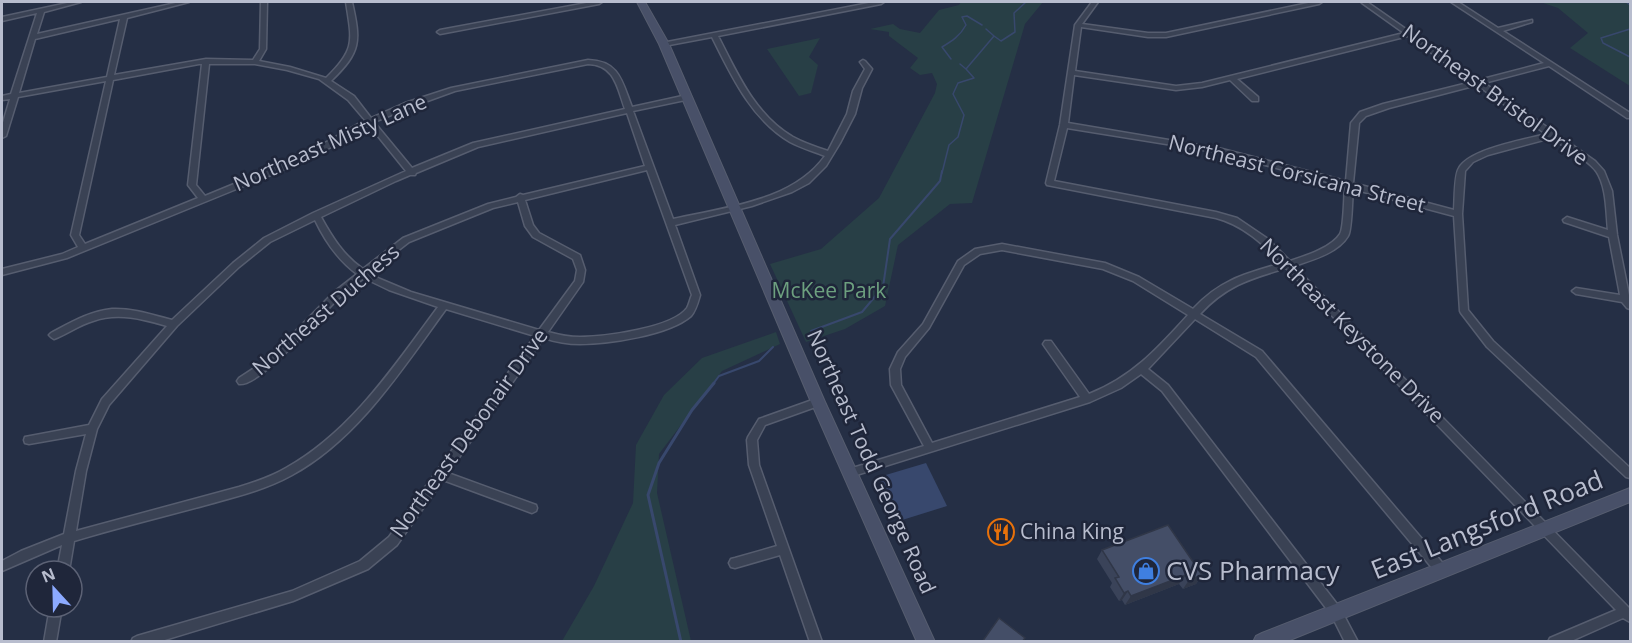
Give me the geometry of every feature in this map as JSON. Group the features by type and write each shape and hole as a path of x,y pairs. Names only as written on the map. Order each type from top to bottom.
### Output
{"main road":[{"name":"Northeast Todd George Road","path":"642,3 664,44 736,206 818,402 926,642"},
{"name":"East Langsford Road","path":"1262,642 1630,495"}],"street":[{"path":"2,19 78,2"},
{"path":"34,37 186,2"},
{"path":"255,62 263,49 264,2"},
{"path":"327,81 350,60 354,50 349,2"},
{"path":"440,32 599,2"},
{"path":"664,44 881,2"},
{"path":"1064,125 1078,25 1095,2"},
{"path":"1078,25 1148,35 1166,35 1319,2"},
{"name":"Northeast Bristol Drive","path":"1364,2 1479,82 1600,171 1608,191 1613,235 1628,302"},
{"path":"1454,2 1630,116"},
{"path":"2,136 41,10"},
{"path":"83,249 75,235 112,78 124,16"},
{"path":"1497,30 1530,21"},
{"path":"714,34 740,85 774,127 800,144 828,154"},
{"path":"1072,73 1176,88 1202,86 1410,34"},
{"path":"203,199 192,185 206,61"},
{"path":"2,98 206,61 255,62 288,68 327,81 351,98 368,122 412,173"},
{"name":"Northeast Misty Lane","path":"2,272 83,249 307,157 368,122 453,89 561,66 598,62 612,68 630,111"},
{"path":"669,223 777,195 799,185 819,169 850,115 860,85 867,78 869,69 863,62"},
{"path":"850,473 1087,399 1116,387 1142,370 1194,314 1223,287 1249,275 1324,252 1338,243 1345,234 1355,123 1363,114 1550,64"},
{"path":"1232,78 1255,99"},
{"path":"66,559 76,492 92,429 105,402 174,324 236,265 267,240 316,215 476,145 687,97"},
{"path":"316,215 334,249 363,274 379,283 567,340 589,341 656,328 680,319 690,310 696,295 630,111"},
{"name":"Northeast Keystone Drive","path":"1064,125 1050,183 1234,220 1266,241 1628,615"},
{"name":"Northeast Corsicana Street","path":"1064,125 1222,151 1458,214"},
{"path":"1552,135 1485,153 1470,160 1461,170 1458,214 1464,311 1490,345 1630,474"},
{"name":"Northeast Duchess","path":"242,381 265,366 324,306 406,240 470,213 520,197 650,167"},
{"name":"Northeast Debonair Drive","path":"138,642 293,596 364,565 393,541 579,282 581,270 577,257 536,235 529,226 520,197"},
{"path":"1567,220 1613,235"},
{"path":"930,448 896,385 895,369 901,355 926,326 957,268 971,254 1002,247 1105,266 1126,273 1259,354 1442,571"},
{"path":"1576,291 1628,302"},
{"path":"2,566 43,546 236,493 273,480 297,467 344,429 382,388 444,304"},
{"path":"54,335 88,317 115,310 174,324"},
{"path":"1048,344 1087,399"},
{"path":"1142,370 1165,388 1336,612 1352,642"},
{"path":"816,642 754,465 752,440 762,422 818,402"},
{"path":"29,440 92,429"},
{"path":"442,475 532,508"},
{"path":"735,563 783,549"},
{"path":"1554,642 1628,615"},
{"path":"50,642 54,619"}],"green space":[{"name":"McKee Park","path":"961,2 1043,2 1025,24 972,203 950,204 898,245 885,306 845,329 806,342 770,264 821,249 879,198 935,93 937,84 932,73 920,75 910,68 918,58 889,36 889,32 870,29 893,24 900,29 920,33 939,10 959,5"},
{"path":"1540,2 1630,2 1630,86 1570,48 1588,33 1558,8"},
{"path":"820,38 809,57 818,65 811,93 799,96 767,49"},
{"path":"776,332 780,344 722,371 659,454 657,493 691,641 562,641 594,586 633,503 636,445 664,395 702,358"}],"water":[{"path":"926,463 947,506 899,521 879,477"}],"building":[{"name":"CVS Pharmacy","path":"1168,525 1202,575 1189,580 1186,575 1131,596 1128,591 1124,593 1115,578 1119,577 1102,550"},
{"path":"999,618 1025,638 1022,642 982,642"}],"waterway":[{"path":"994,36 1001,41 1015,32 1014,13 1026,2"},
{"path":"1626,2 1630,5"},
{"path":"951,59 942,47 956,38 964,29 966,25 962,17 967,16 982,25"},
{"path":"986,29 994,36"},
{"path":"1630,29 1601,38 1603,43 1630,57"},
{"path":"966,69 994,36"},
{"path":"960,64 966,69"},
{"path":"942,173 949,145 958,137 964,115 953,94 958,83 974,78 966,69"},
{"path":"811,331 862,312 883,287 890,239 940,181 942,171"},
{"path":"713,384 719,376 759,361 773,347"},
{"path":"681,642 648,495 659,463 692,410 714,383"}],"place":[{"name":"China King","path":"1001,532"},
{"name":"CVS Pharmacy","path":"1146,571"}]}
